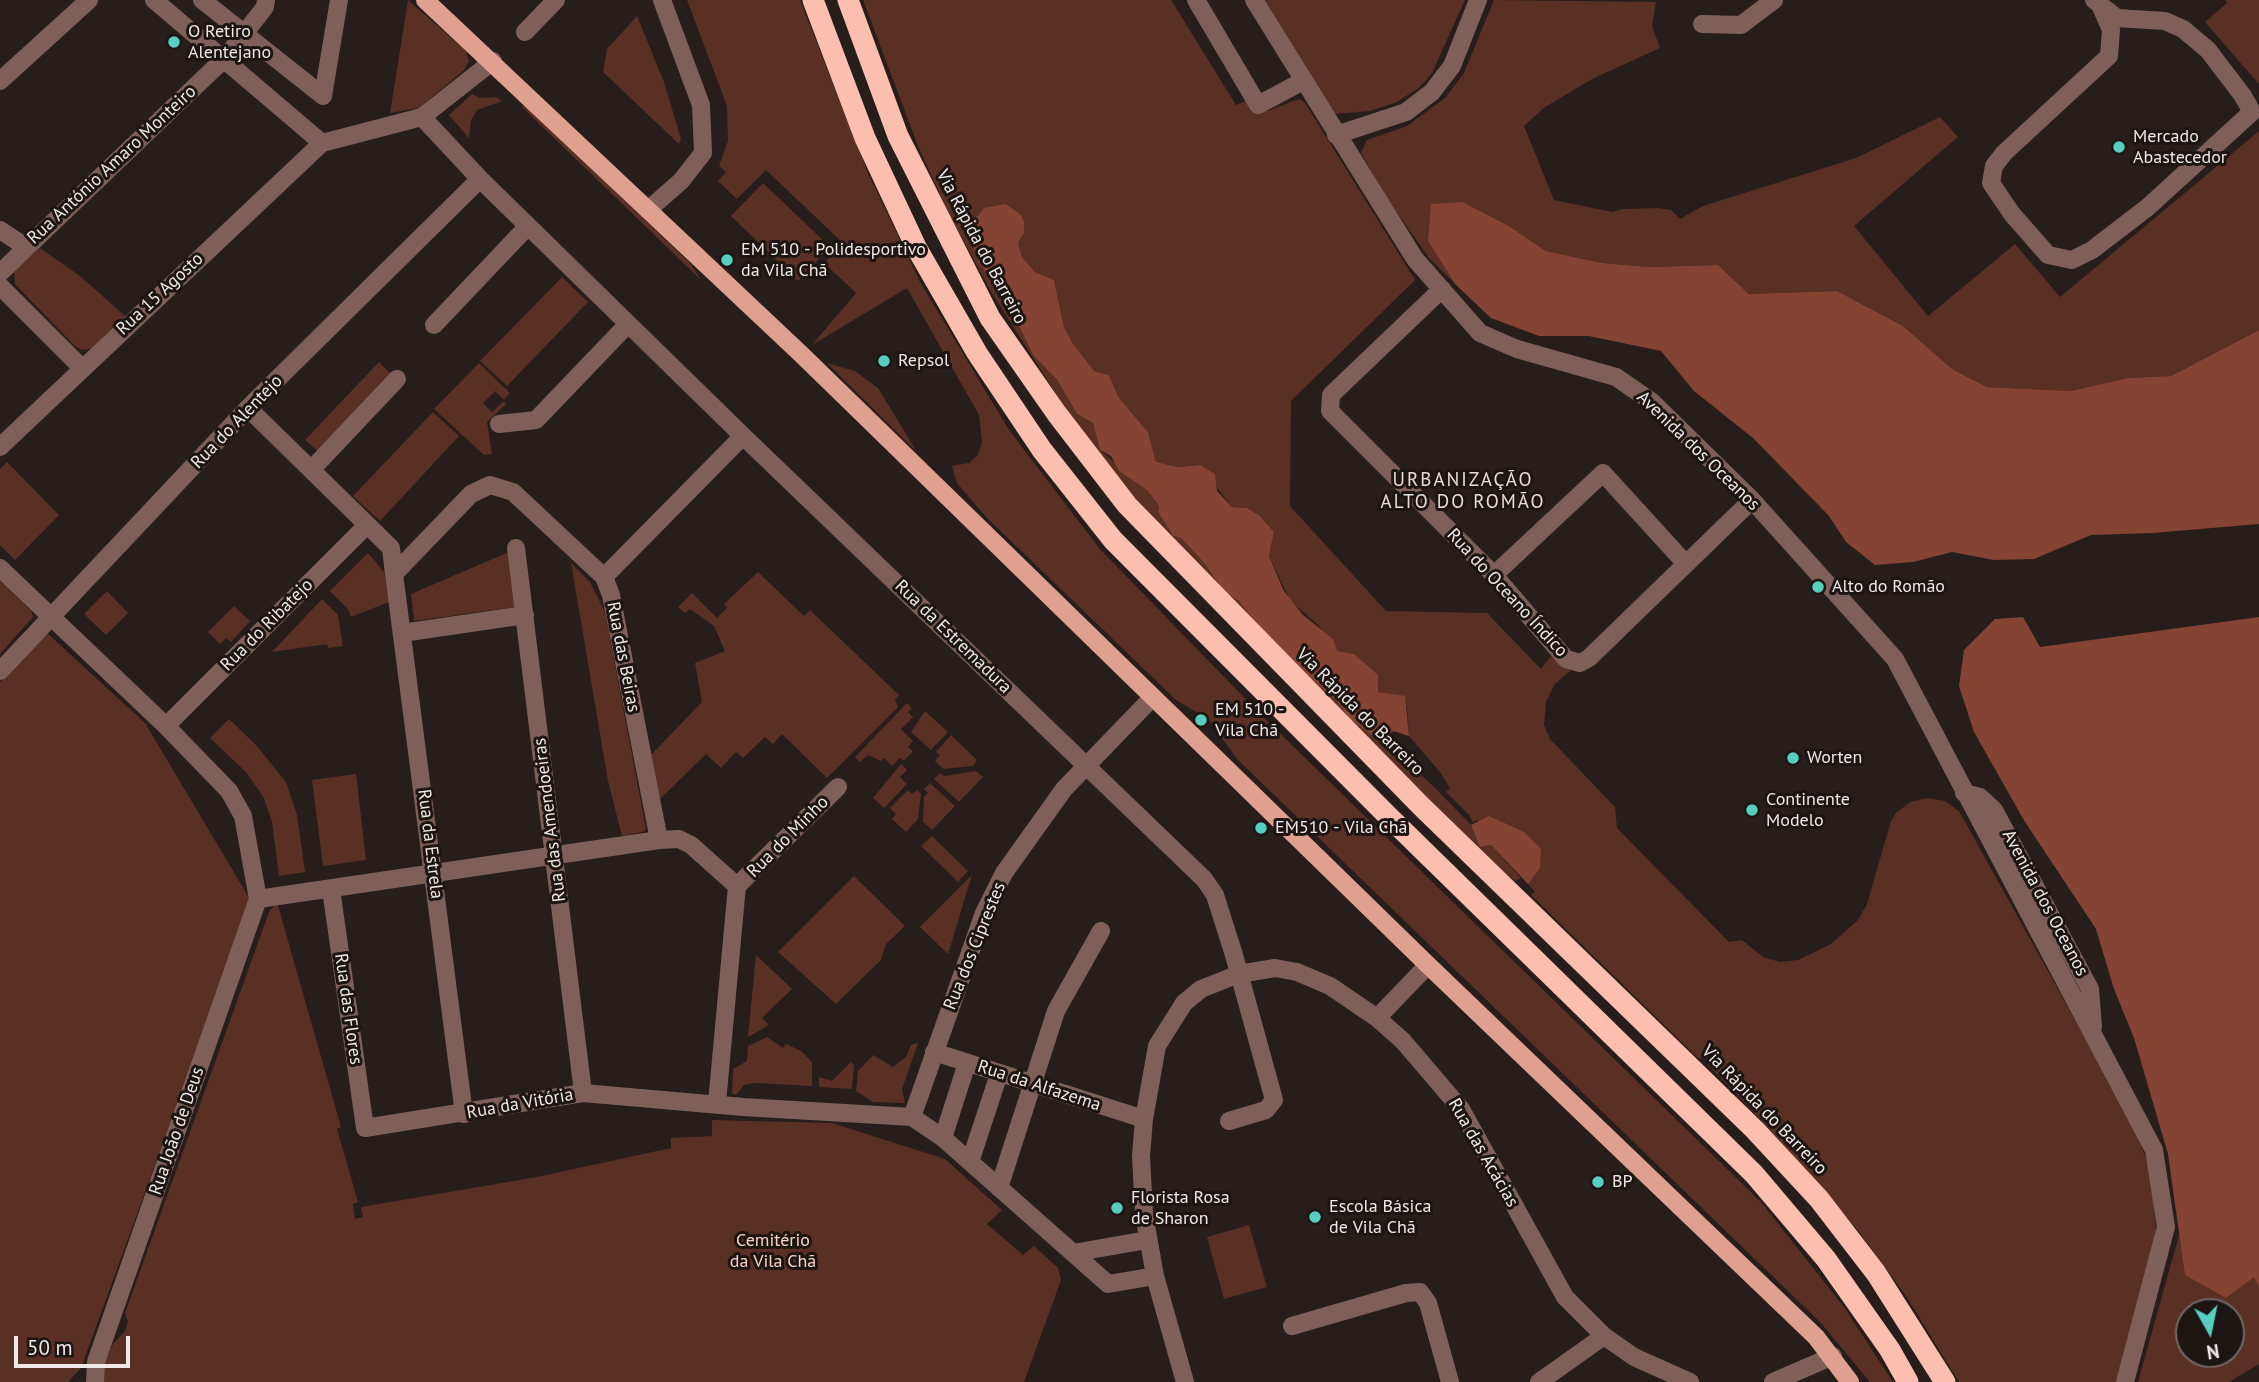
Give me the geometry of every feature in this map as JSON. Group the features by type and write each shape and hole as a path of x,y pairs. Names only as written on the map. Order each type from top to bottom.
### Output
{"highway":[{"path":"813,0 865,138 916,247 977,354 1050,460 1123,550 1389,817 1754,1174 1826,1259 1890,1350 1908,1382"},
{"name":"Via Rápida do Barreiro","path":"848,0 898,136 990,318 1056,414 1128,505 1421,806 1764,1139 1819,1199 1877,1273 1945,1382"}],"main road":[{"path":"425,0 802,355 1152,698 1633,1159 1833,1356 1850,1382"}],"street":[{"path":"0,81 89,0"},
{"path":"154,0 225,58 322,144 422,117 492,61"},
{"path":"202,0 323,96 339,0"},
{"name":"Rua António Amaro Monteiro","path":"0,273 225,58 265,7 266,0"},
{"path":"525,32 556,0"},
{"path":"648,210 681,181 703,153 701,105 662,0"},
{"path":"1196,0 1258,105 1303,81"},
{"name":"Avenida dos Oceanos","path":"1254,0 1415,259 1480,333 1517,349 1597,370 1625,383 1652,402 1752,500 1895,659 1964,793 1980,797 1994,810 2091,989 2094,1034 2154,1150 2166,1227 2125,1382"},
{"path":"1336,135 1406,112 1432,93 1452,66 1478,0"},
{"path":"1702,24 1741,25 1773,0"},
{"path":"2098,4 2117,18 2165,21 2183,29 2208,50 2252,112 2148,206 2092,250 2071,260 2048,255 2012,214 1991,183 1994,166 2004,153 2109,56 2111,30 2098,4"},
{"name":"Rua da Estremadura","path":"422,117 480,179 628,324 1204,879 1214,895 1274,1100 1266,1110 1228,1121"},
{"name":"Rua 15 Agosto","path":"0,447 322,144"},
{"name":"Rua do Alentejo","path":"0,671 248,408 480,179"},
{"path":"435,325 528,226"},
{"path":"0,230 26,247"},
{"path":"0,286 82,368"},
{"name":"Rua do Oceano Índico","path":"1442,289 1331,395 1329,405 1333,416 1494,575 1566,659 1580,663 1589,658 1752,500"},
{"path":"499,424 536,420 628,324"},
{"path":"312,470 397,379"},
{"path":"248,408 391,548 394,574"},
{"path":"604,578 743,436"},
{"path":"1494,575 1603,472 1686,564"},
{"name":"Rua das Beiras","path":"394,574 471,494 490,485 513,492 604,578 611,595 659,840"},
{"name":"Rua do Ribatejo","path":"166,726 368,525"},
{"name":"Rua das Amendoeiras","path":"516,548 583,1093"},
{"path":"0,568 166,726 237,803 246,829 258,900 659,840 679,839 691,845 737,886 717,1103"},
{"name":"Rua da Estrela","path":"394,574 464,1114"},
{"path":"402,633 524,615"},
{"name":"Rua dos Ciprestes","path":"912,1116 984,914 1004,873 1032,830 1087,765 1152,698"},
{"name":"Rua do Minho","path":"737,886 838,787"},
{"name":"Rua das Flores","path":"331,889 365,1128"},
{"name":"Rua João de Deus","path":"82,1382 96,1362 258,900"},
{"path":"999,1188 1056,1012 1101,931"},
{"path":"1377,1018 1428,965"},
{"name":"Rua das Acácias","path":"1185,1382 1147,1240 1141,1156 1144,1119 1157,1046 1168,1023 1184,1003 1201,989 1239,974 1275,968 1297,972 1330,986 1377,1018 1424,1062 1461,1109 1558,1287 1604,1336 1634,1357 1690,1382"},
{"name":"Rua da Alfazema","path":"934,1052 1144,1119"},
{"path":"943,1138 967,1063"},
{"path":"970,1162 999,1074"},
{"name":"Rua da Vitória","path":"365,1128 583,1093 743,1107 912,1116"},
{"path":"912,1116 943,1138 1108,1284 1155,1276"},
{"path":"1073,1253 1147,1240"},
{"path":"1292,1326 1406,1293 1420,1292 1428,1303 1450,1382"},
{"path":"1539,1382 1604,1336"},
{"path":"1773,1382 1833,1356"},
{"name":"Rua João de Deus","path":"95,1382 96,1362"}],"green space":[{"path":"408,0 466,51 469,61 464,70 419,108 390,113"},
{"path":"687,0 800,0 868,173 920,282 1009,430 1099,548 1261,715 1761,1202 1844,1307 1893,1382 1870,1382 1821,1323 1238,760 1208,719 1176,700 987,518 957,483 952,466 969,463 978,455 982,442 979,415 907,288 812,345 856,293 824,263 843,243 766,170 737,199 718,181 726,172 719,166 728,141 727,106"},
{"path":"863,0 1171,0 1236,105 1246,101 1268,111 1300,99 1305,103 1415,280 1291,401 1290,506 1386,611 1487,613 1541,669 1551,656 1571,670 1555,684 1546,702 1544,725 1550,739 1615,807 1617,828 1729,942 1742,940 1763,957 1780,962 1798,960 1831,944 1858,920 1867,904 1891,821 1896,813 1910,802 1928,798 1945,801 1959,811 2135,1128 2151,1173 2156,1231 2119,1382 1959,1382 1904,1293 1856,1228 1766,1125 1708,1065 1709,1060 1698,1058 1531,895 1535,892 1528,884 1529,880 1477,820 1473,823 1469,815 1446,792 1450,788 1440,772 1409,736 1407,707 1378,692 1377,675 1354,654 1337,651 1319,626 1290,600 1269,556 1274,532 1259,515 1247,508 1232,507 1200,465 1178,467 1156,462 1148,432 1119,398 1109,375 1094,371 1072,342 1064,327 1054,280 1035,272 1022,257 1018,242 980,265 1001,287 1033,355 1057,380 1077,414 1093,423 1100,450 1147,490 1159,506 1158,512 1173,536 1181,538 1204,563 1226,594 1238,600 1335,699 1349,718 1378,740 1385,741 1435,788 1471,825 1480,846 1491,845 1521,878 1515,881 1496,865 1353,726 1152,519 1076,425 993,295 950,216 918,146"},
{"path":"1262,0 1465,0 1432,73 1420,87 1397,102 1370,111 1333,114"},
{"path":"1494,0 1656,2 1652,26 1660,48 1594,78 1545,107 1524,126 1554,200 1612,212 1658,208 1671,210 1680,219 1703,206 1856,158 1940,117 1958,137 1854,226 1928,316 2015,244 2060,297 2259,131 2259,330 2171,376 2127,378 2071,391 1987,387 1952,369 1903,326 1837,291 1749,294 1718,265 1650,267 1602,263 1546,251 1509,226 1463,202 1428,241 1455,284 1429,258 1384,194 1361,153 1367,140 1407,126 1445,98 1464,73"},
{"path":"2225,0 2259,0 2259,84 2205,22 2227,3"},
{"path":"637,16 664,82 681,139 679,144 603,72 607,49"},
{"path":"472,94 480,98 496,97 502,101 477,110 471,120 469,138 449,115"},
{"path":"524,104 691,264 701,280 522,107"},
{"path":"763,183 830,247 798,281 731,216"},
{"path":"40,248 80,276 125,316 94,348 82,350 75,346 15,284 14,272"},
{"path":"562,277 588,302 507,386 480,361"},
{"path":"379,362 391,374 319,452 305,440"},
{"path":"479,363 510,393 504,400 495,391 483,403 492,412 504,401 506,404 487,422 492,454 484,455 434,409"},
{"path":"827,363 855,371 878,388 917,452"},
{"path":"433,412 459,436 380,521 353,496"},
{"path":"7,462 59,515 15,560 0,545 0,469"},
{"path":"509,552 515,607 414,621 411,594"},
{"path":"368,553 384,572 389,602 351,617 348,609 330,591"},
{"path":"571,563 590,582 605,612 646,829 643,832 622,836 608,781"},
{"path":"758,572 804,616 810,610 899,695 895,700 898,707 827,778 782,734 773,744 765,737 743,758 736,752 721,768 706,754 660,799 651,755 702,702 695,663 725,651 714,626 690,609 685,613 678,607 692,593 717,618 727,608 724,604"},
{"path":"0,581 31,611 33,617 0,654"},
{"path":"107,591 128,613 106,635 84,614"},
{"path":"322,599 338,615 343,646 328,648 327,644 272,652"},
{"path":"234,606 250,621 231,642 226,638 220,644 208,632"},
{"path":"46,632 145,723 251,901 81,1368 68,1382 0,1382 0,682"},
{"path":"907,703 912,708 908,712 913,717 901,729 913,741 908,747 913,751 904,761 900,758 892,766 884,758 881,761 868,755 860,762 855,757"},
{"path":"925,711 948,732 931,750 911,732"},
{"path":"229,719 256,745 286,782 297,815 305,872 279,876 272,822 264,798 246,772 210,738"},
{"path":"951,735 977,760 973,766 943,769 935,761 940,755 936,752"},
{"path":"901,764 907,770 900,777 907,784 884,808 873,798"},
{"path":"976,771 983,777 959,802 934,779 940,773 944,776"},
{"path":"356,774 366,860 323,866 312,780"},
{"path":"930,783 955,806 932,830 923,822 924,797 928,793 924,789"},
{"path":"908,790 912,794 917,790 921,794 918,819 906,832 892,819 896,814 890,808"},
{"path":"932,836 968,871 958,882 921,846"},
{"path":"972,875 948,954 920,927"},
{"path":"854,876 905,926 886,944 881,960 836,1004 778,952"},
{"name":"Cemitério da Vila Chã","path":"277,902 341,1127 337,1129 358,1202 353,1204 355,1219 363,1217 361,1207 537,1177 671,1148 671,1138 712,1136 712,1120 832,1123 945,1159 1002,1210 987,1224 1023,1255 1034,1246 1058,1268 1061,1280 1024,1382 101,1382 104,1364 113,1344 125,1331 128,1322 125,1313 269,912"},
{"path":"756,955 792,989 762,1018 769,1025 748,1037"},
{"path":"767,1037 783,1048 786,1044 801,1051 812,1062 812,1086 754,1083 744,1085 736,1095 732,1093 733,1069 747,1061 748,1046"},
{"path":"918,1043 902,1089 905,1103 873,1102 856,1091 858,1071 873,1055 893,1067 906,1057 911,1045"},
{"path":"851,1062 854,1065 852,1089 819,1087 819,1077 832,1081"},
{"path":"1249,1225 1267,1287 1224,1299 1207,1237"},
{"path":"2181,1228 2186,1275 2254,1276 2259,1287 2259,1364 2229,1382 2138,1382"}],"shaded area":[{"path":"1463,202 1509,226 1546,251 1602,263 1650,267 1718,265 1749,294 1837,291 1903,326 1952,369 1987,387 2071,391 2127,378 2171,376 2259,330 2259,524 2091,535 2034,559 1994,560 1952,552 1913,562 1875,565 1846,542 1829,516 1753,438 1694,391 1661,351 1589,336 1539,336 1491,318 1455,284 1428,241 1431,204"},
{"path":"1006,204 1021,215 1024,222 1024,233 1018,242 1022,257 1035,272 1054,280 1064,327 1072,342 1094,371 1109,375 1119,398 1148,432 1156,462 1178,467 1200,465 1215,474 1217,491 1232,507 1247,508 1259,515 1274,532 1269,556 1284,591 1303,615 1333,639 1337,651 1354,654 1378,675 1378,692 1405,696 1409,736 1393,731 1385,741 1378,740 1349,718 1335,699 1277,649 1238,600 1226,594 1204,563 1181,538 1173,536 1158,512 1159,506 1147,490 1119,471 1111,456 1100,450 1093,423 1077,414 1057,380 1033,355 1001,288 980,265 970,226 984,208"},
{"path":"2023,617 2040,647 2259,617 2259,1287 2254,1277 2226,1298 2185,1275 2168,1154 2134,1038 2114,989 2096,929 2025,822 1974,732 1959,686 1964,650 1995,619"},
{"path":"1489,816 1524,832 1541,849 1540,868 1528,884 1491,845 1480,847 1471,825"}],"place":[{"name":"O Retiro Alentejano","path":"174,42"},
{"name":"Mercado Abastecedor","path":"2119,147"},
{"name":"EM 510 - Polidesportivo da Vila Chã","path":"727,260"},
{"name":"Repsol","path":"884,361"},
{"name":"Alto do Romão","path":"1818,587"},
{"name":"EM 510 - Vila Chã","path":"1201,720"},
{"name":"Worten","path":"1793,758"},
{"name":"Continente Modelo","path":"1752,810"},
{"name":"EM510 - Vila Chã","path":"1261,828"},
{"name":"BP","path":"1598,1182"},
{"name":"Florista Rosa de Sharon","path":"1117,1208"},
{"name":"Escola Básica de Vila Chã","path":"1315,1217"}],"district":[{"name":"URBANIZAÇÃO ALTO DO ROMÃO","path":"1463,492"}]}
